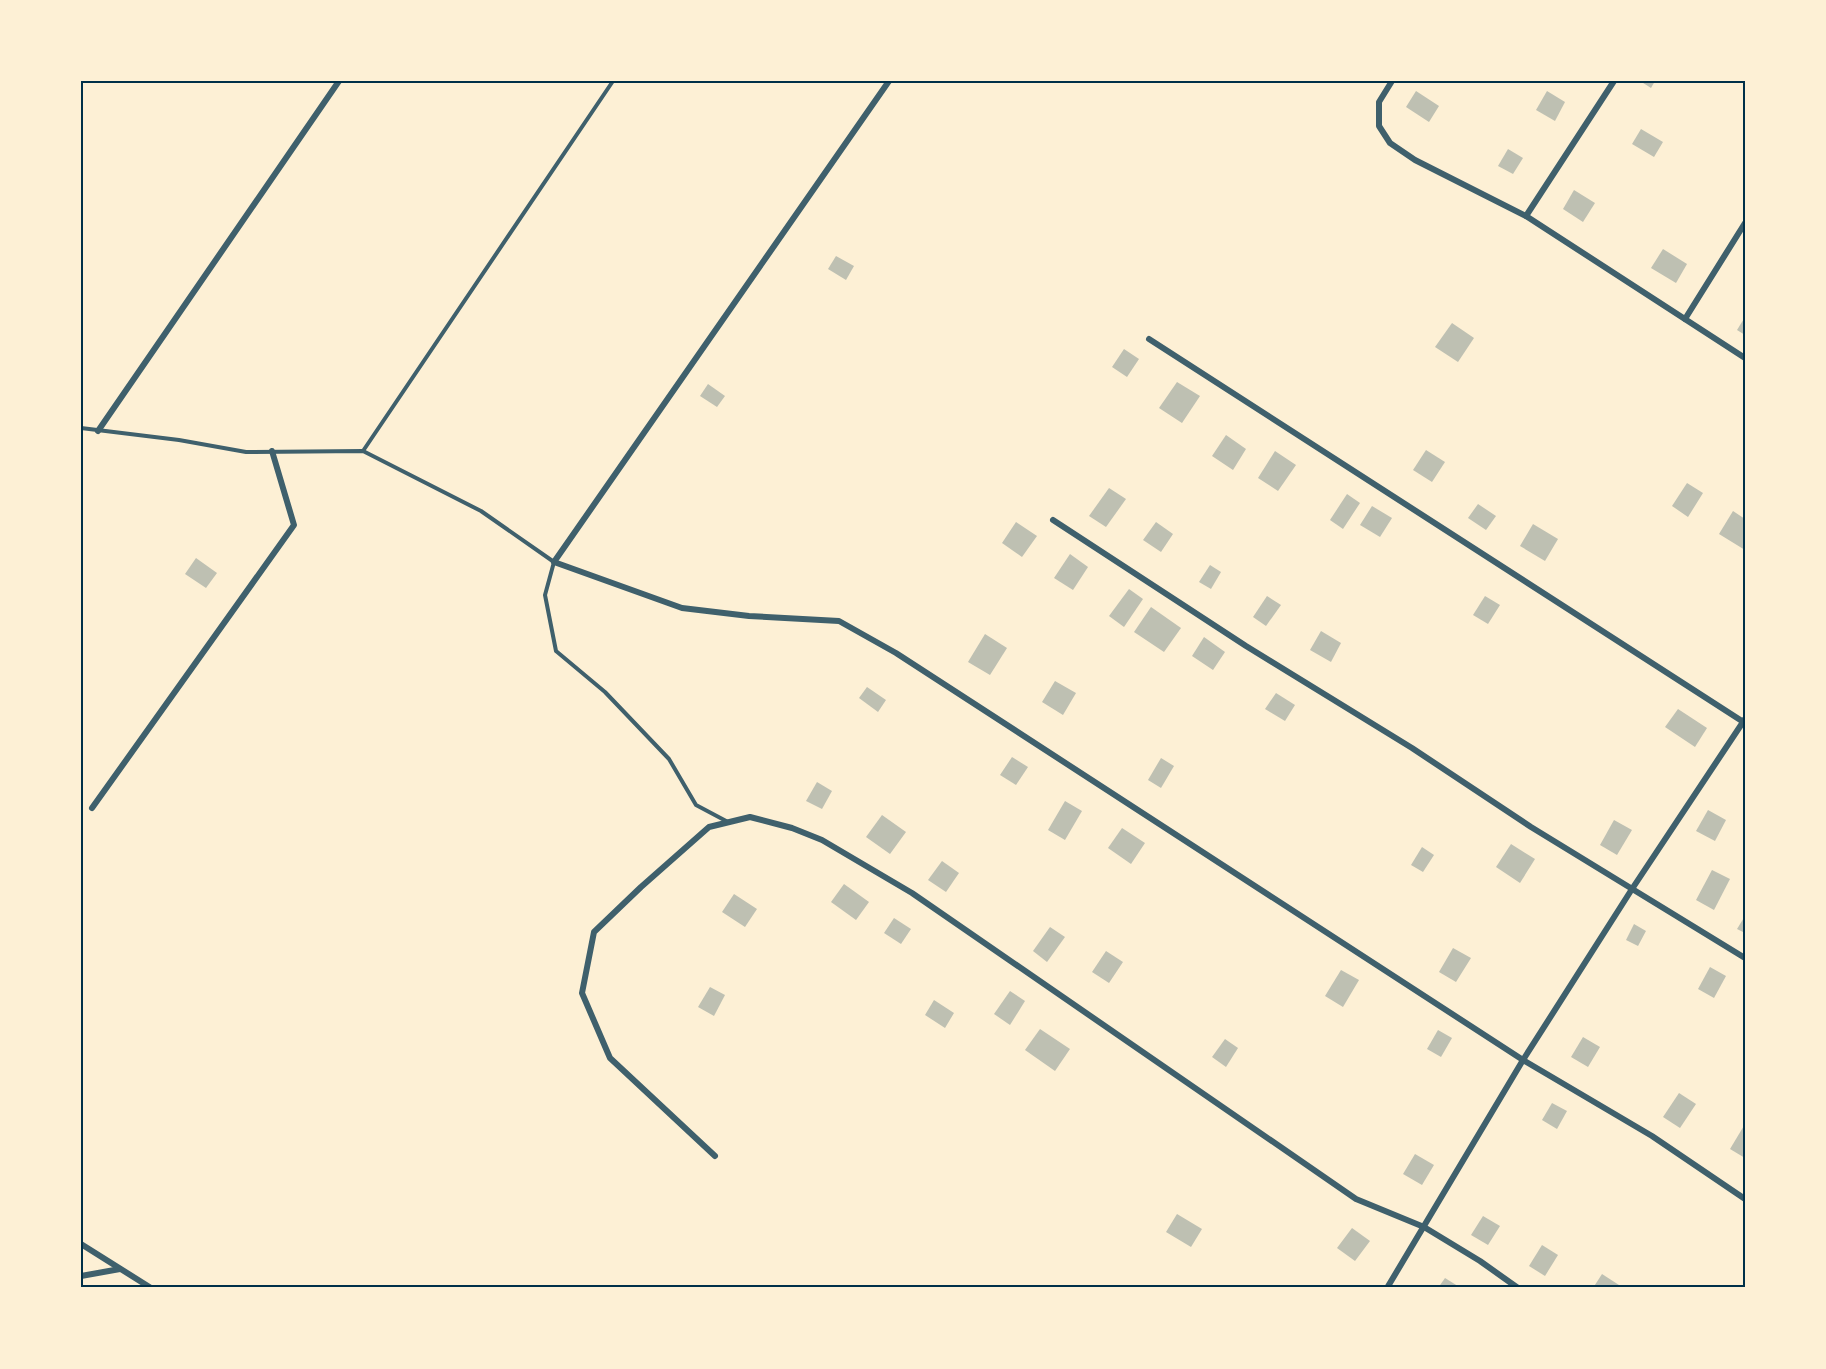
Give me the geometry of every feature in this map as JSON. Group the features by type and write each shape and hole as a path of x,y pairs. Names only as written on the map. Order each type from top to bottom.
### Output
{"street":[{"path":"98,431 339,81"},
{"path":"889,81 554,562 682,608 749,616 839,621 896,653 1523,1060 1643,1130 1745,1199"},
{"path":"1392,81 1379,102 1380,126 1390,144 1415,160 1526,216 1745,358"},
{"path":"1526,216 1614,81"},
{"path":"1685,319 1745,223"},
{"path":"1149,339 1744,721 1632,889 1523,1060 1387,1288"},
{"path":"92,808 294,525 272,451"},
{"path":"1053,520 1246,646 1745,958"},
{"path":"716,1156 610,1058 582,993 594,932 709,827 750,817 792,828 822,840 912,892 1356,1198 1424,1227 1480,1261 1518,1288"},
{"path":"81,1244 151,1288"},
{"path":"81,1276 120,1269"}],"lane":[{"path":"363,451 613,81"},
{"path":"81,428 179,440 246,452 363,451 481,511 554,562 544,595 556,651 605,692 669,759 696,805 729,823"}],"building":[{"path":"1640,81 1655,81 1651,88"},
{"path":"1416,91 1439,106 1429,122 1406,107"},
{"path":"1547,91 1565,102 1555,121 1536,110"},
{"path":"1641,129 1663,142 1654,157 1632,144"},
{"path":"1508,149 1523,158 1513,174 1498,166"},
{"path":"1574,190 1595,203 1583,222 1563,209"},
{"path":"1663,249 1687,264 1676,283 1651,268"},
{"path":"836,256 854,266 846,280 828,269"},
{"path":"1745,317 1745,335 1737,330"},
{"path":"1452,323 1474,338 1458,362 1435,347"},
{"path":"1124,349 1139,359 1127,377 1112,367"},
{"path":"1177,382 1200,396 1182,423 1159,408"},
{"path":"708,384 725,396 717,407 700,396"},
{"path":"1226,435 1246,449 1233,470 1212,456"},
{"path":"1426,450 1445,462 1432,482 1413,470"},
{"path":"1275,451 1296,465 1278,491 1258,478"},
{"path":"1687,483 1703,493 1688,517 1672,506"},
{"path":"1109,488 1126,499 1106,527 1089,516"},
{"path":"1347,494 1360,503 1343,529 1330,520"},
{"path":"1478,504 1496,516 1486,530 1468,518"},
{"path":"1372,506 1392,518 1380,537 1360,525"},
{"path":"1733,511 1745,519 1745,550 1719,534"},
{"path":"1016,522 1037,536 1022,557 1002,543"},
{"path":"1156,522 1173,534 1161,552 1143,540"},
{"path":"1533,524 1558,539 1545,561 1520,546"},
{"path":"1070,554 1088,567 1073,590 1054,578"},
{"path":"196,558 217,573 206,588 185,574"},
{"path":"1210,565 1221,572 1211,589 1199,582"},
{"path":"1129,589 1143,599 1124,627 1109,616"},
{"path":"1267,596 1281,605 1266,626 1253,617"},
{"path":"1485,596 1500,605 1488,624 1473,615"},
{"path":"1151,607 1181,628 1164,652 1134,632"},
{"path":"1321,631 1341,643 1331,662 1310,650"},
{"path":"985,634 1007,648 990,675 968,662"},
{"path":"1204,637 1225,652 1213,670 1192,656"},
{"path":"1055,681 1076,693 1063,715 1042,702"},
{"path":"867,687 886,700 878,712 859,698"},
{"path":"1276,693 1295,705 1285,721 1265,709"},
{"path":"1678,709 1707,728 1695,747 1665,727"},
{"path":"1012,757 1028,767 1016,785 1000,775"},
{"path":"1161,758 1174,766 1161,788 1148,780"},
{"path":"817,782 832,791 822,809 806,801"},
{"path":"1065,801 1082,811 1065,840 1048,830"},
{"path":"1708,810 1726,820 1715,841 1696,831"},
{"path":"882,815 906,832 890,854 866,837"},
{"path":"1614,820 1632,830 1617,855 1600,845"},
{"path":"1122,828 1145,843 1131,864 1108,848"},
{"path":"1511,844 1535,859 1520,883 1496,867"},
{"path":"1422,847 1434,855 1423,872 1411,865"},
{"path":"942,861 959,873 946,892 928,880"},
{"path":"1712,870 1730,879 1714,910 1696,900"},
{"path":"844,884 869,902 856,920 831,902"},
{"path":"734,894 757,909 745,927 722,912"},
{"path":"1745,916 1745,933 1737,929"},
{"path":"894,918 911,929 901,944 884,933"},
{"path":"1634,924 1646,931 1638,946 1626,940"},
{"path":"1050,927 1065,937 1047,962 1033,951"},
{"path":"1453,948 1471,958 1456,982 1439,972"},
{"path":"1106,951 1123,962 1109,983 1092,972"},
{"path":"1710,967 1726,976 1714,998 1698,989"},
{"path":"1341,970 1359,980 1343,1007 1325,996"},
{"path":"710,987 725,995 714,1016 698,1007"},
{"path":"1010,991 1025,1001 1010,1025 994,1014"},
{"path":"934,1000 954,1013 945,1028 925,1015"},
{"path":"1040,1029 1070,1049 1055,1071 1025,1050"},
{"path":"1438,1030 1452,1038 1441,1057 1427,1049"},
{"path":"1583,1037 1600,1047 1588,1067 1571,1057"},
{"path":"1225,1039 1238,1048 1226,1067 1212,1057"},
{"path":"1679,1093 1696,1104 1680,1128 1663,1117"},
{"path":"1552,1103 1567,1111 1557,1129 1542,1120"},
{"path":"1745,1124 1745,1158 1730,1149"},
{"path":"1415,1154 1434,1165 1422,1185 1403,1174"},
{"path":"1177,1214 1202,1229 1191,1247 1166,1232"},
{"path":"1483,1216 1500,1226 1488,1245 1471,1235"},
{"path":"1352,1228 1370,1241 1355,1261 1337,1248"},
{"path":"1542,1245 1558,1255 1545,1276 1529,1266"},
{"path":"1602,1274 1619,1285 1617,1288 1593,1288"},
{"path":"1445,1278 1461,1288 1438,1288"}]}
